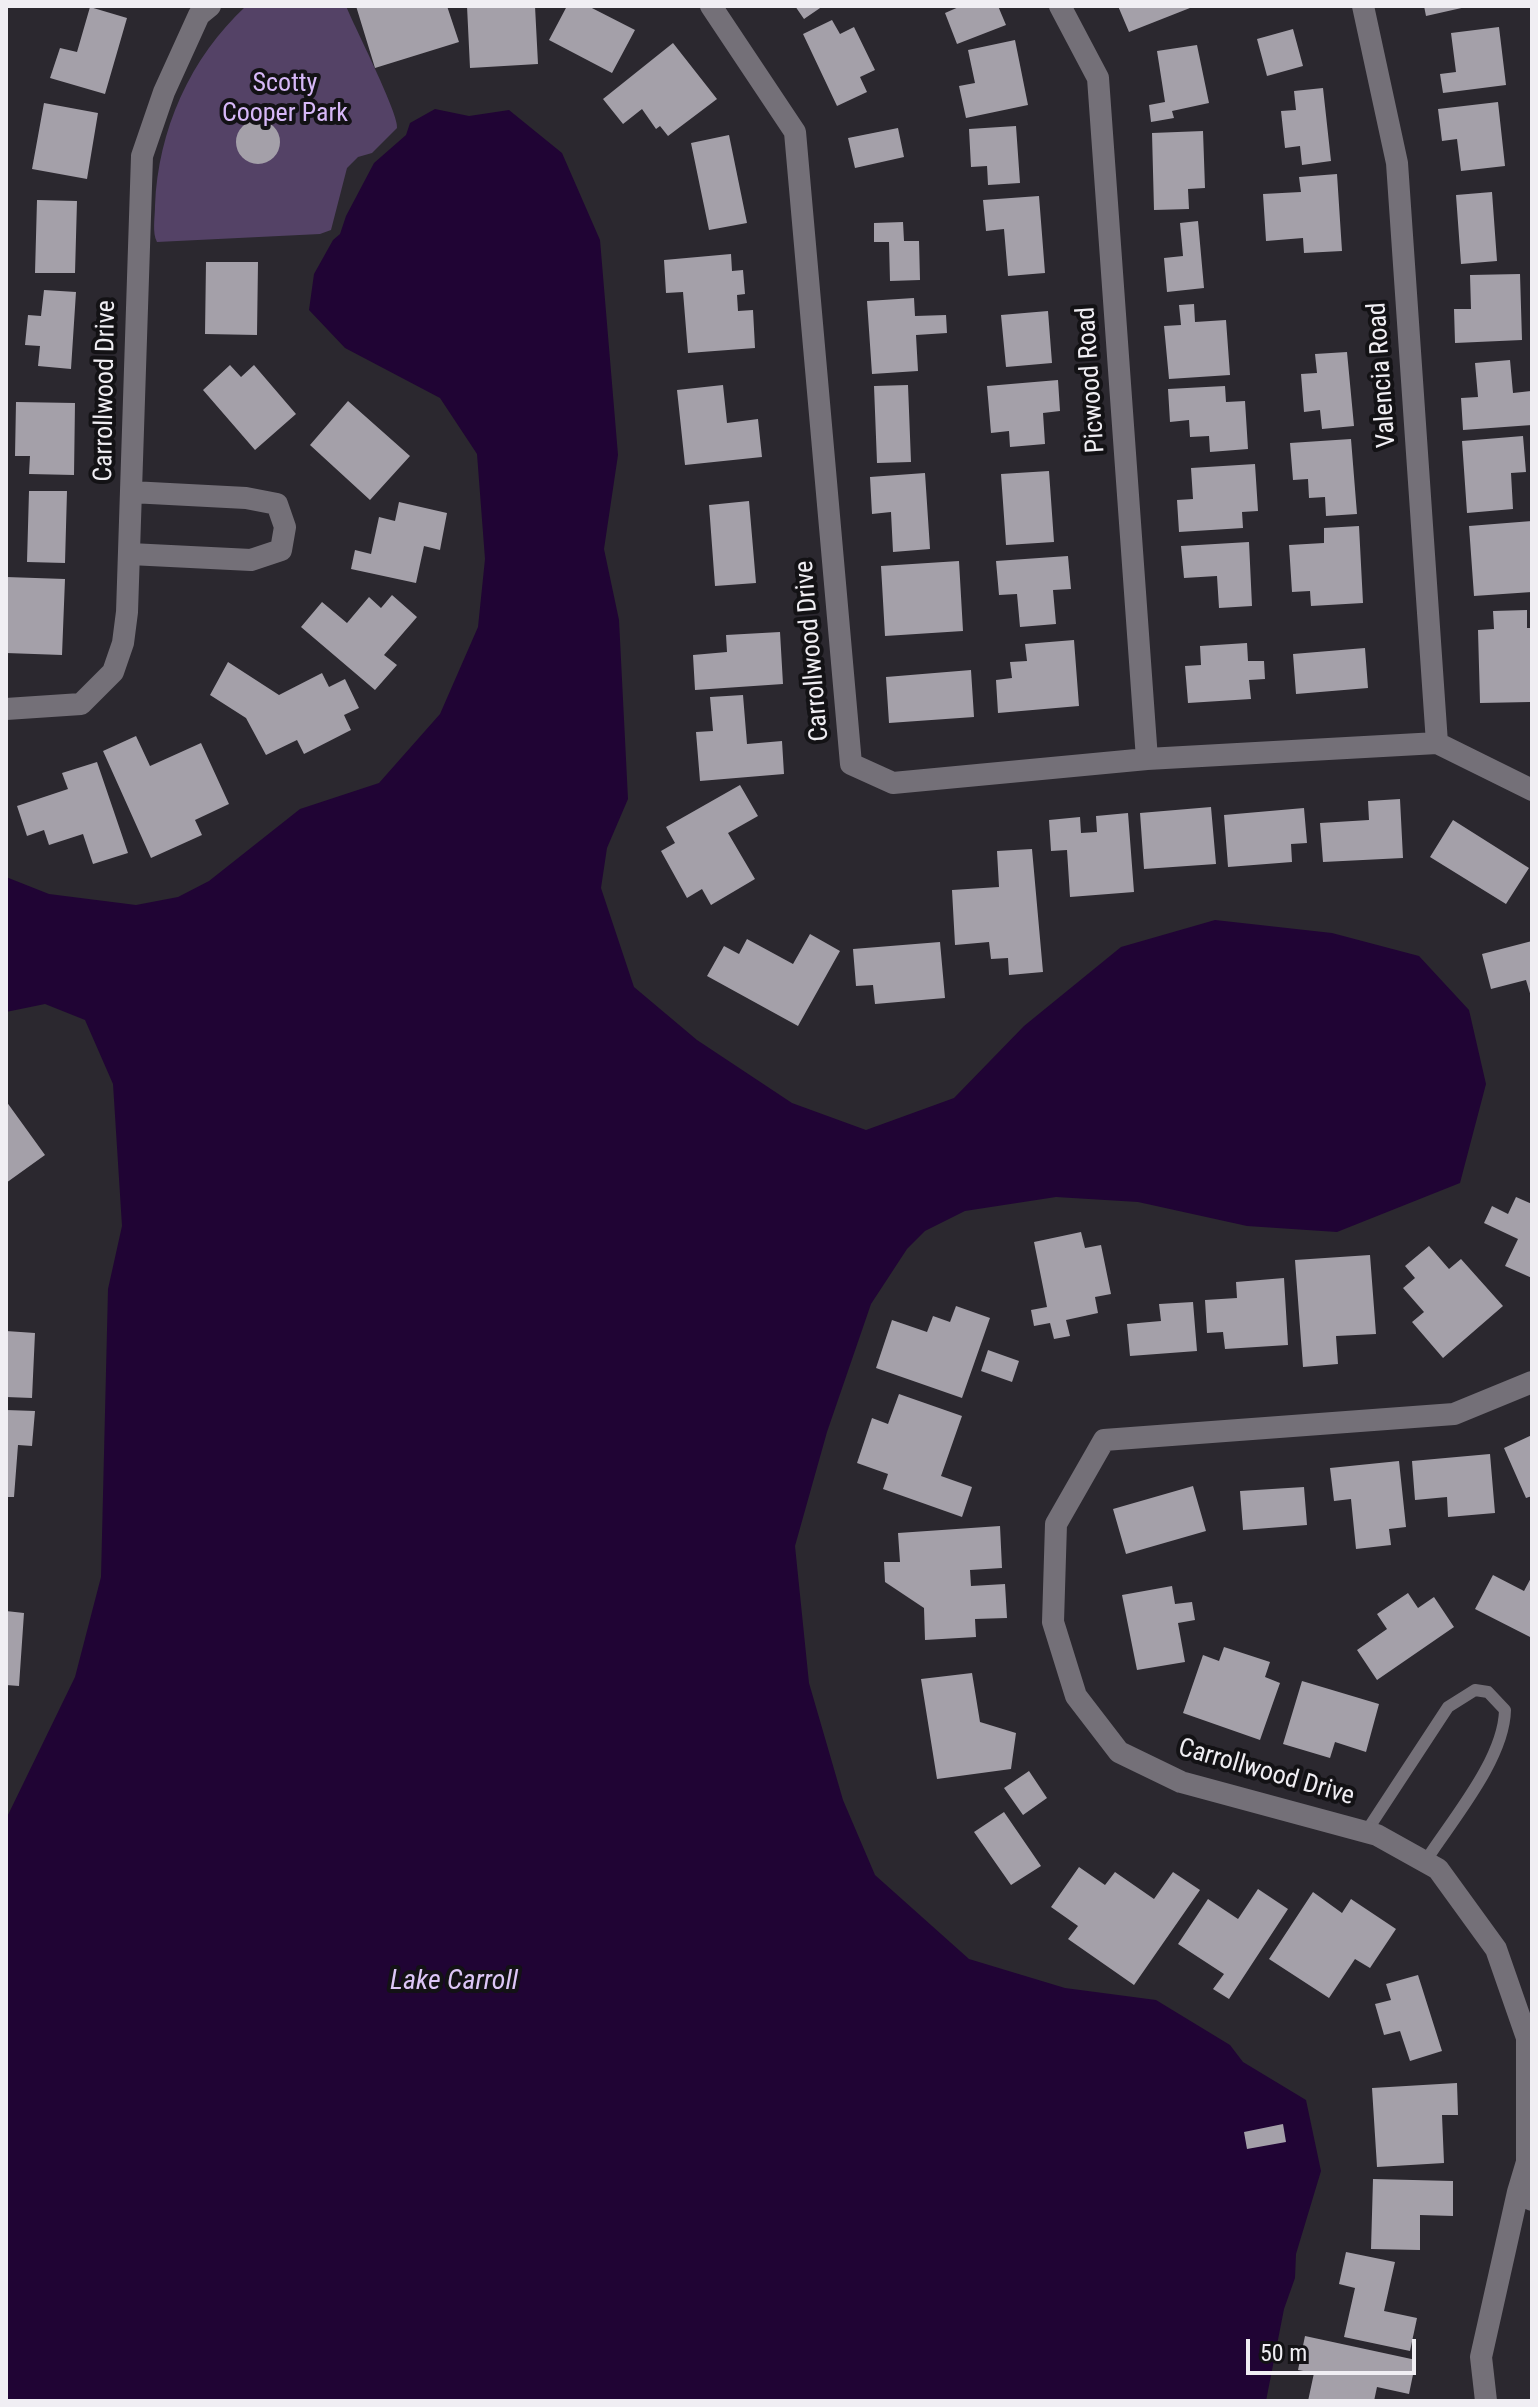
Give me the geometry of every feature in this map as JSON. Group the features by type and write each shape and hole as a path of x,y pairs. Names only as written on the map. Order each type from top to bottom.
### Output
{"street":[{"name":"Carrollwood Drive","path":"711,6 795,132 851,764 893,783 1147,759 1437,743 1532,790"},
{"name":"Picwood Road","path":"1060,6 1098,78 1147,759"},
{"name":"Valencia Road","path":"1363,6 1397,163 1437,743"},
{"name":"Carrollwood Drive","path":"6,709 81,704 113,672 123,643 130,554 142,156 164,92 199,9"},
{"path":"130,554 251,560 281,550 285,527 277,504 246,498 131,492"},
{"name":"Carrollwood Drive","path":"1486,2401 1481,2357 1525,2196 1527,2162 1527,2038 1496,1949 1438,1869 1425,1862 1366,1832 1181,1782 1119,1752 1076,1696 1053,1622 1056,1524 1104,1440 1454,1414 1532,1382"}],"lane":[{"path":"1366,1832 1448,1707 1475,1690 1488,1692 1505,1710 1500,1739 1425,1862"}],"green space":[{"name":"Scotty Cooper Park","path":"246,6 346,6 384,89 397,128 372,153 358,157 347,168 331,230 320,234 157,242 154,225 157,178 170,123 193,72 226,26"}],"water":[{"name":"Lake Carroll","path":"435,109 469,116 509,110 562,153 600,240 618,455 604,549 619,620 628,799 607,848 601,888 634,987 697,1040 792,1103 866,1130 954,1098 1024,1026 1121,947 1215,920 1332,933 1419,956 1469,1010 1486,1084 1460,1183 1337,1232 1247,1226 1138,1202 1056,1197 965,1211 925,1231 907,1249 871,1304 827,1432 795,1546 809,1683 843,1800 875,1875 969,1959 1065,1988 1156,2000 1230,2045 1243,2062 1306,2100 1321,2171 1296,2254 1295,2278 1284,2309 1266,2401 6,2401 6,1819 75,1677 101,1577 108,1289 122,1226 113,1084 85,1020 45,1004 6,1012 6,877 49,894 136,905 178,897 209,881 300,809 379,783 440,714 478,627 485,559 477,454 440,398 345,348 309,310 314,274 333,240 340,234 374,163 406,135 410,123"}],"building":[{"path":"356,6 447,6 459,42 375,68"},
{"path":"467,6 535,6 538,64 470,68"},
{"path":"567,6 588,6 635,30 612,73 549,40"},
{"path":"795,6 823,6 804,19"},
{"path":"961,6 998,6 1006,25 957,44 945,13"},
{"path":"1118,6 1195,6 1129,32"},
{"path":"1424,6 1465,6 1466,7 1426,16"},
{"path":"90,7 127,18 105,94 50,78 60,48 77,52"},
{"path":"832,20 840,34 854,27 875,70 860,77 867,92 837,106 803,34"},
{"path":"1499,27 1506,85 1443,93 1440,74 1456,72 1451,33"},
{"path":"1293,29 1303,66 1267,76 1257,39"},
{"path":"1015,40 1028,105 966,118 959,86 975,83 968,50"},
{"path":"673,43 717,99 668,136 660,126 656,129 642,109 623,124 603,99"},
{"path":"1197,45 1209,103 1172,111 1174,118 1151,122 1149,105 1165,102 1157,51"},
{"path":"1323,88 1331,161 1302,165 1300,146 1285,148 1281,111 1296,110 1294,91"},
{"path":"1498,102 1505,166 1461,171 1457,139 1442,141 1438,109"},
{"path":"44,103 98,113 87,179 32,169"},
{"path":"258,120 273,127 280,142 273,157 258,164 243,157 236,142 243,127"},
{"path":"1016,126 1020,183 988,185 987,166 971,167 969,129"},
{"path":"898,128 904,157 855,168 848,138"},
{"path":"1203,131 1205,188 1188,189 1189,209 1154,210 1152,133"},
{"path":"729,135 747,223 709,230 691,143"},
{"path":"1337,174 1342,251 1304,253 1303,238 1266,241 1263,194 1301,192 1299,177"},
{"path":"1492,192 1497,261 1461,264 1456,195"},
{"path":"1039,196 1045,273 1008,276 1004,229 986,231 983,200"},
{"path":"37,200 77,201 75,273 35,273"},
{"path":"1198,221 1204,288 1167,292 1164,258 1183,256 1180,223"},
{"path":"903,222 904,241 919,241 920,280 890,281 889,242 874,242 874,223"},
{"path":"731,254 732,271 743,270 745,294 737,295 738,311 753,310 755,348 688,353 683,292 666,293 664,260"},
{"path":"206,262 258,262 257,335 205,334"},
{"path":"1520,274 1522,340 1455,343 1454,309 1471,309 1470,275"},
{"path":"44,290 76,292 71,369 38,366 40,346 25,345 28,315 41,316"},
{"path":"914,298 915,316 946,315 947,333 916,335 918,371 872,374 867,301"},
{"path":"1194,304 1195,322 1226,320 1230,375 1169,379 1164,326 1181,325 1179,305"},
{"path":"1048,311 1052,363 1006,367 1001,315"},
{"path":"1347,352 1354,426 1322,429 1320,410 1304,412 1301,374 1317,373 1315,354"},
{"path":"1510,360 1513,393 1531,391 1532,425 1463,430 1461,398 1478,397 1475,363"},
{"path":"230,365 241,377 254,365 296,414 255,450 203,390"},
{"path":"1058,380 1060,411 1043,413 1045,444 1010,447 1009,431 991,433 987,386"},
{"path":"723,385 727,423 758,419 762,457 685,465 677,390"},
{"path":"908,385 911,462 877,463 874,386"},
{"path":"1225,386 1226,402 1245,401 1248,449 1210,452 1209,436 1190,437 1189,420 1170,422 1168,389"},
{"path":"348,401 410,456 370,500 310,445"},
{"path":"16,402 75,403 74,475 29,474 30,456 15,456"},
{"path":"1523,436 1526,472 1511,473 1513,509 1467,513 1462,441"},
{"path":"1351,439 1357,514 1326,516 1325,497 1309,498 1308,479 1293,480 1290,443"},
{"path":"1255,464 1258,511 1242,512 1243,528 1179,532 1177,500 1193,499 1191,468"},
{"path":"1049,471 1054,542 1006,545 1001,474"},
{"path":"925,473 930,549 893,552 891,512 872,514 870,477"},
{"path":"29,491 67,491 65,563 27,562"},
{"path":"749,501 756,583 715,586 709,505"},
{"path":"399,502 447,513 440,550 424,546 416,583 351,569 355,550 371,554 379,517 395,521"},
{"path":"1532,521 1532,592 1474,596 1469,526"},
{"path":"1359,526 1363,603 1311,606 1310,591 1292,592 1289,545 1324,543 1324,528"},
{"path":"1249,542 1252,606 1219,608 1217,576 1184,578 1181,546"},
{"path":"1068,556 1071,589 1053,590 1056,624 1020,627 1017,594 999,595 996,561"},
{"path":"959,561 963,631 885,636 881,566"},
{"path":"6,577 65,579 62,655 6,653"},
{"path":"392,595 417,617 384,655 397,665 375,690 301,627 322,602 347,623 369,597 381,608"},
{"path":"1527,610 1527,628 1532,628 1530,702 1480,703 1478,630 1494,629 1493,611"},
{"path":"780,632 783,684 695,690 693,655 727,652 726,635"},
{"path":"1074,640 1079,706 998,713 996,680 1012,678 1010,662 1027,661 1025,644"},
{"path":"1247,643 1248,661 1264,661 1265,679 1249,680 1251,699 1188,703 1185,666 1201,665 1200,646"},
{"path":"1365,648 1368,688 1296,694 1293,654"},
{"path":"228,662 279,695 322,673 329,687 345,679 359,708 344,715 351,730 304,754 297,740 266,755 246,718 210,695"},
{"path":"971,670 974,717 889,723 886,677"},
{"path":"743,695 747,744 782,741 784,774 700,781 696,732 713,731 710,697"},
{"path":"136,736 150,766 201,743 229,804 195,820 202,835 151,858 103,751"},
{"path":"97,762 128,853 93,864 83,834 49,845 44,830 27,836 17,806 68,789 62,773"},
{"path":"740,785 758,816 728,833 755,879 711,905 702,889 687,898 661,851 675,843 666,827"},
{"path":"1400,799 1403,858 1323,862 1320,823 1369,820 1368,801"},
{"path":"1211,807 1216,864 1144,869 1140,813"},
{"path":"1304,808 1307,843 1291,844 1292,862 1228,867 1224,815"},
{"path":"1128,813 1134,892 1070,897 1067,850 1051,851 1049,820 1080,817 1081,833 1097,832 1096,816"},
{"path":"1453,820 1529,868 1506,904 1430,857"},
{"path":"1032,849 1043,972 1009,975 1008,958 991,959 989,942 955,945 952,890 999,887 997,851"},
{"path":"810,934 840,951 798,1026 707,976 724,946 739,954 747,939 793,964"},
{"path":"1532,941 1532,1000 1526,980 1491,989 1482,954"},
{"path":"940,942 945,998 875,1004 873,985 856,986 853,949"},
{"path":"6,1101 45,1155 6,1183"},
{"path":"1516,1197 1532,1204 1532,1278 1505,1266 1518,1239 1484,1223 1492,1206 1508,1214"},
{"path":"1081,1232 1085,1248 1101,1245 1111,1294 1095,1297 1098,1313 1066,1320 1070,1336 1054,1339 1050,1323 1034,1326 1031,1310 1047,1307 1034,1242"},
{"path":"1429,1246 1449,1269 1461,1259 1503,1306 1443,1358 1412,1322 1424,1312 1403,1288 1415,1278 1405,1266"},
{"path":"1370,1255 1376,1334 1336,1336 1338,1364 1303,1367 1295,1260"},
{"path":"1284,1278 1288,1345 1225,1349 1223,1332 1207,1333 1205,1300 1237,1298 1236,1282"},
{"path":"1193,1302 1197,1351 1130,1356 1127,1324 1161,1321 1159,1304"},
{"path":"956,1306 990,1318 962,1398 876,1368 892,1320 927,1332 933,1316 950,1322"},
{"path":"6,1331 35,1333 32,1398 6,1397"},
{"path":"988,1350 1019,1361 1012,1382 981,1371"},
{"path":"899,1394 962,1416 941,1476 972,1487 962,1517 883,1489 888,1474 857,1463 872,1418 888,1424"},
{"path":"6,1410 35,1411 32,1446 18,1445 14,1497 6,1497"},
{"path":"1532,1435 1532,1496 1526,1498 1504,1448"},
{"path":"1490,1454 1495,1513 1448,1517 1447,1497 1415,1500 1412,1461"},
{"path":"1399,1461 1406,1527 1389,1529 1391,1545 1356,1549 1351,1499 1334,1501 1330,1468"},
{"path":"1193,1486 1206,1531 1126,1554 1113,1509"},
{"path":"1304,1487 1307,1525 1243,1530 1240,1491"},
{"path":"1000,1526 1002,1568 970,1570 971,1586 1005,1584 1007,1618 975,1619 976,1637 925,1640 924,1608 885,1582 884,1562 900,1562 898,1533"},
{"path":"1493,1575 1524,1591 1532,1576 1532,1638 1475,1609"},
{"path":"1172,1586 1175,1604 1192,1602 1195,1620 1178,1623 1185,1662 1137,1670 1122,1595"},
{"path":"1408,1593 1418,1608 1434,1597 1454,1627 1377,1680 1357,1650 1387,1629 1377,1614"},
{"path":"6,1611 24,1613 19,1686 6,1685"},
{"path":"1224,1647 1270,1662 1265,1677 1280,1683 1260,1740 1183,1713 1203,1655 1219,1661"},
{"path":"972,1673 980,1722 1016,1733 1011,1769 937,1779 921,1679"},
{"path":"1302,1681 1379,1704 1366,1752 1335,1742 1330,1758 1283,1744"},
{"path":"1029,1771 1047,1798 1023,1815 1004,1788"},
{"path":"1004,1812 1041,1866 1011,1885 974,1832"},
{"path":"1079,1867 1105,1885 1115,1872 1154,1899 1173,1872 1200,1890 1134,1985 1068,1939 1078,1926 1051,1907"},
{"path":"1258,1889 1288,1909 1229,1999 1213,1989 1224,1974 1178,1944 1208,1899 1238,1919"},
{"path":"1313,1892 1342,1913 1351,1899 1396,1929 1370,1968 1355,1959 1329,1998 1269,1959"},
{"path":"1418,1975 1442,2051 1410,2061 1400,2031 1384,2035 1375,2004 1391,2000 1386,1984"},
{"path":"1457,2083 1458,2115 1442,2115 1444,2163 1377,2167 1372,2088"},
{"path":"1283,2124 1286,2142 1247,2149 1244,2132"},
{"path":"1373,2179 1453,2181 1453,2216 1420,2215 1420,2250 1371,2249"},
{"path":"1346,2252 1395,2262 1384,2311 1417,2318 1410,2351 1344,2337 1355,2288 1339,2284"},
{"path":"1305,2336 1416,2360 1409,2394 1377,2387 1374,2401 1308,2401 1314,2373 1298,2370"}]}
